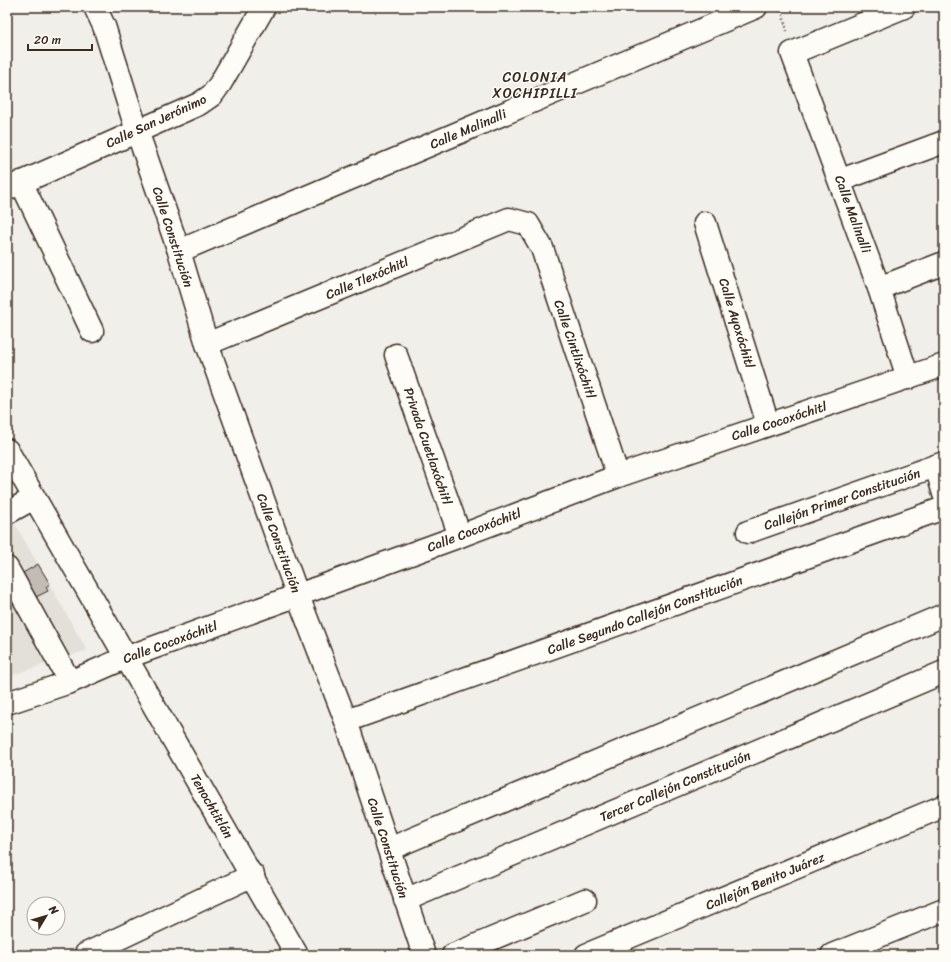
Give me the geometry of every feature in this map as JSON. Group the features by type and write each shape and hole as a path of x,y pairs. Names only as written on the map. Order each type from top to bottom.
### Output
{"street":[{"name":"Calle Constitución","path":"95,7 104,26 137,131 179,251 207,344 298,596 346,721 424,955"},
{"name":"Calle San Jerónimo","path":"14,186 199,104 212,96 264,7"},
{"name":"Calle Malinalli","path":"179,251 756,7"},
{"name":"Calle Malinalli","path":"904,7 792,53 841,180 879,288 908,378"},
{"path":"841,180 944,142"},
{"path":"14,186 92,331"},
{"name":"Calle Tlexóchitl","path":"207,344 509,219 528,224"},
{"name":"Calle Ayoxóchitl","path":"705,223 768,424"},
{"name":"Calle Cintlixóchitl","path":"528,224 542,248 618,476"},
{"path":"879,288 944,263"},
{"name":"Privada Cuetlaxóchitl","path":"396,355 460,536"},
{"name":"Calle Cocoxóchitl","path":"7,703 70,682 126,658 298,596 618,476 944,365"},
{"name":"Tenochtitlán","path":"7,450 126,658 253,875 294,954"},
{"name":"Callejón Primer Constitución","path":"748,532 940,464 944,494"},
{"path":"7,513 34,498"},
{"name":"Calle Segundo Callejón Constitución","path":"346,721 944,508"},
{"path":"7,568 70,682"},
{"path":"389,849 944,615"},
{"name":"Tercer Callejón Constitución","path":"405,900 944,672"},
{"name":"Callejón Benito Juárez","path":"586,955 944,806"},
{"path":"86,954 253,875"},
{"path":"453,955 585,900"},
{"path":"832,955 944,910"}],"shaded area":[{"path":"7,510 87,650 7,677"}],"building":[{"path":"38,564 50,584 46,587 48,591 36,597 23,573"}],"district":[{"name":"COLONIA XOCHIPILLI","path":"535,86"}]}
